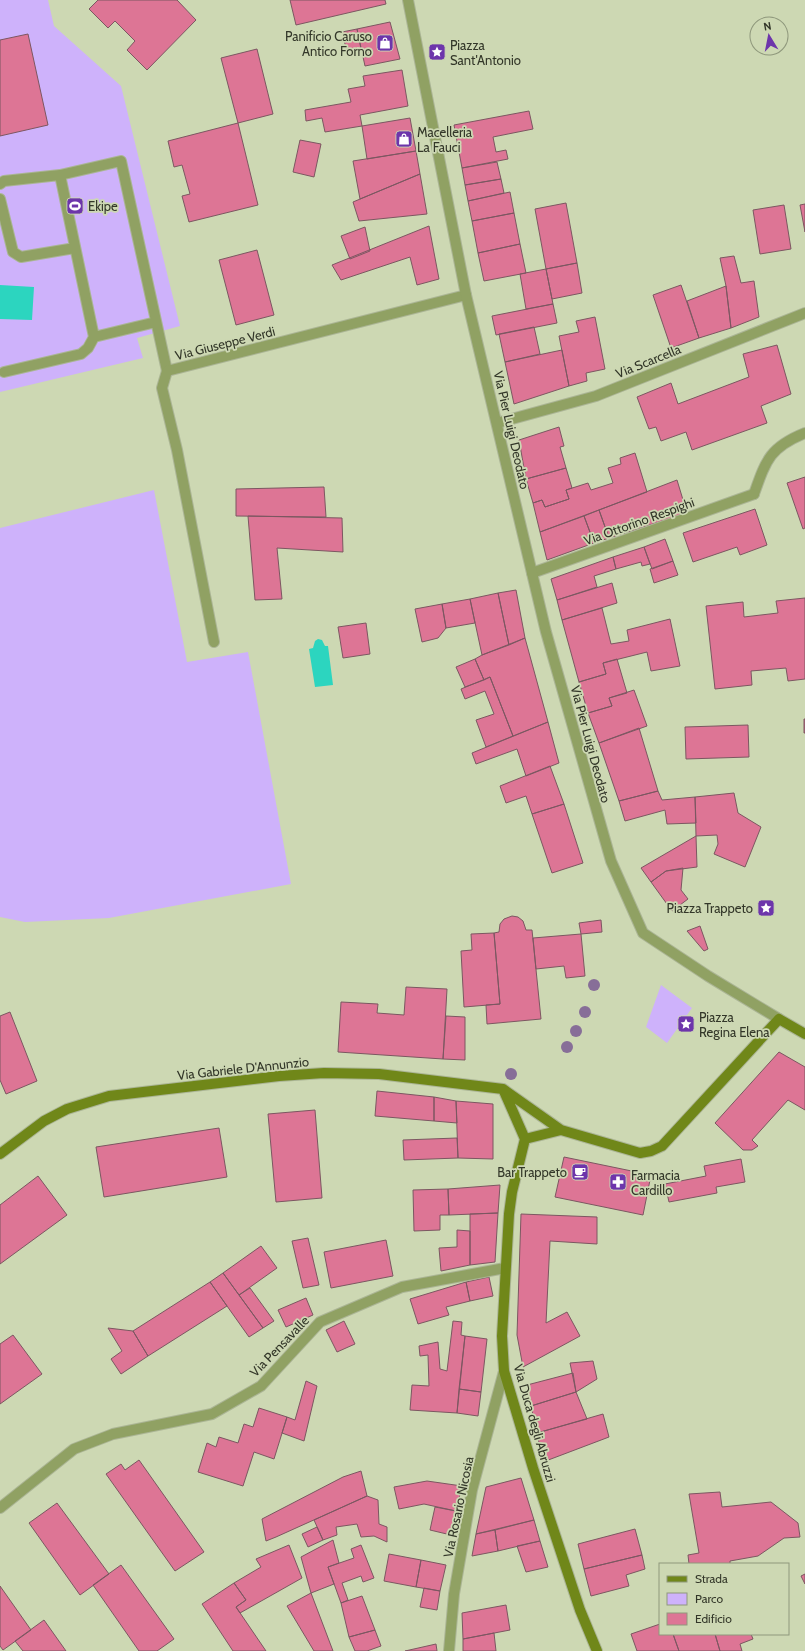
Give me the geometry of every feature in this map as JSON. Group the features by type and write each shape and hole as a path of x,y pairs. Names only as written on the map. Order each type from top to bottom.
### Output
{"main road":[{"path":"503,1089 561,1130 640,1153 651,1152 662,1146 779,1019 802,1032"},
{"name":"Via Gabriele D'Annunzio","path":"0,1154 44,1121 67,1109 109,1096 278,1076 324,1073 379,1074 503,1089"},
{"path":"503,1089 525,1138 561,1130"},
{"name":"Via Duca degli Abruzzi","path":"525,1138 512,1192 505,1268 502,1336 504,1371 533,1468 580,1610 597,1651"}],"street":[{"name":"Via Pier Luigi Deodato","path":"408,0 466,296 546,632 610,861 643,934 779,1019"},
{"path":"0,184 4,181 60,176 121,161 167,371"},
{"path":"4,372 81,354 88,348 94,337 60,176"},
{"path":"0,199 13,252 16,256 21,257 75,248"},
{"name":"Via Giuseppe Verdi","path":"214,642 177,450 162,388 167,371 466,296"},
{"name":"Via Scarcella","path":"497,424 596,396 805,313"},
{"path":"94,337 156,322"},
{"name":"Via Ottorino Respighi","path":"532,573 754,494 762,471 771,454 778,446 805,433"},
{"name":"Via Pensavalle","path":"0,1508 74,1449 113,1434 212,1414 261,1386 320,1322 402,1287 505,1268"},
{"name":"Via Rosario Nicosia","path":"449,1651 454,1594 472,1490 504,1371"}],"green space":[{"name":"Ekipe","path":"0,0 48,0 54,26 121,86 180,326 137,338 143,358 0,392"},
{"path":"154,490 187,662 248,652 291,884 109,918 25,922 0,917 0,528"},
{"path":"661,985 692,1008 667,1043 646,1027"}],"water":[{"path":"0,285 34,287 32,320 0,319"},
{"path":"318,639 322,640 325,646 328,646 333,685 315,687 309,649 313,648 315,641"}],"building":[{"path":"98,0 177,0 196,20 147,70 127,50 135,41 115,21 108,28 89,9"},
{"path":"290,0 385,0 386,4 296,25"},
{"path":"390,22 400,59 365,66 357,29"},
{"path":"357,29 361,49 347,52 342,32"},
{"path":"28,34 48,125 0,136 0,40"},
{"path":"257,49 273,114 238,123 221,58"},
{"path":"402,70 408,106 360,115 362,126 325,132 322,118 306,121 305,110 351,102 348,89 365,86 363,76"},
{"path":"529,111 533,129 493,137 496,152 506,150 508,159 462,168 454,125"},
{"path":"410,118 416,151 367,159 362,126"},
{"path":"238,123 258,205 189,222 182,196 190,194 182,165 174,167 168,141"},
{"path":"300,140 321,144 314,177 293,172"},
{"path":"416,151 420,174 360,199 353,161"},
{"path":"497,162 501,179 465,185 462,168"},
{"path":"420,174 427,214 359,221 353,202"},
{"path":"501,179 504,193 468,201 465,185"},
{"path":"510,192 514,213 472,221 468,201"},
{"path":"566,203 577,263 546,269 535,209"},
{"path":"805,204 805,232 800,205"},
{"path":"784,205 791,249 760,254 753,210"},
{"path":"514,213 520,244 478,253 472,221"},
{"path":"429,226 439,279 417,285 410,257 341,280 332,265"},
{"path":"365,227 370,251 350,259 341,236"},
{"path":"520,244 526,273 484,281 478,253"},
{"path":"257,250 274,315 236,325 219,260"},
{"path":"734,256 741,283 754,281 759,317 731,328 726,286 720,258"},
{"path":"577,263 582,293 552,299 546,269"},
{"path":"546,269 553,304 526,309 520,274"},
{"path":"681,285 699,338 671,348 653,295"},
{"path":"726,286 731,328 699,338 687,301"},
{"path":"553,304 557,323 496,335 492,316"},
{"path":"595,317 605,369 586,373 587,381 569,386 559,336 579,332 576,321"},
{"path":"534,327 540,354 505,362 499,334"},
{"path":"777,345 791,394 761,406 767,423 692,450 686,432 661,441 656,427 649,429 637,397 671,383 678,404 749,377 743,354"},
{"path":"562,350 569,386 514,404 505,362"},
{"path":"559,427 564,446 560,447 566,468 526,479 519,440"},
{"path":"635,453 647,492 540,532 533,503 542,500 545,507 569,499 566,490 588,483 591,490 613,483 608,468 621,464 620,458"},
{"path":"566,468 572,488 566,490 569,499 545,507 542,500 533,503 526,479"},
{"path":"805,477 805,528 803,529 787,483"},
{"path":"677,480 687,513 609,538 599,510"},
{"path":"324,487 326,517 236,516 236,489"},
{"path":"755,509 767,545 740,555 737,547 693,562 683,533"},
{"path":"599,510 609,538 594,543 584,516"},
{"path":"248,516 342,518 343,552 277,548 282,599 255,600"},
{"path":"584,516 594,543 547,560 540,532"},
{"path":"665,539 673,561 652,569 644,547"},
{"path":"644,547 650,564 642,566 641,562 616,569 613,557"},
{"path":"613,557 616,569 594,576 597,587 557,600 551,579"},
{"path":"673,561 678,575 654,583 650,569"},
{"path":"612,583 617,603 562,620 557,600"},
{"path":"516,590 525,638 509,645 498,593"},
{"path":"498,593 509,645 482,655 470,599"},
{"path":"805,598 805,679 788,681 786,668 751,671 752,685 715,689 706,606 743,602 744,617 778,613 776,601"},
{"path":"470,599 475,623 446,628 442,604"},
{"path":"442,604 446,628 438,638 422,642 415,609"},
{"path":"602,608 611,644 629,641 627,630 670,619 680,666 651,671 647,652 603,663 606,674 579,682 562,620"},
{"path":"366,623 370,654 343,658 338,627"},
{"path":"525,638 548,722 513,736 490,677 484,680 475,659"},
{"path":"475,659 484,680 465,687 456,667"},
{"path":"617,659 627,693 609,698 612,706 588,713 579,682 606,674 603,663"},
{"path":"490,677 513,736 486,747 476,720 494,714 485,691 465,699 461,689"},
{"path":"634,690 647,726 599,743 588,713 612,706 609,698"},
{"path":"805,719 805,733 804,733"},
{"path":"548,722 559,763 526,776 517,749 476,764 472,753"},
{"path":"748,725 749,757 686,759 685,727"},
{"path":"639,728 658,791 619,801 599,743"},
{"path":"550,766 564,804 532,814 526,796 506,803 500,786"},
{"path":"658,791 662,800 695,797 696,823 667,824 665,810 625,821 619,801"},
{"path":"734,793 738,813 761,827 745,867 714,854 718,844 717,835 696,836 695,797"},
{"path":"564,804 583,863 552,873 532,814"},
{"path":"696,836 697,867 666,871 651,882 641,868"},
{"path":"683,868 681,890 688,899 672,911 651,882 666,871"},
{"path":"512,916 518,917 523,921 526,930 532,930 541,1019 487,1024 486,1005 500,1004 494,933 499,932 500,924 504,919"},
{"path":"601,920 602,932 581,934 579,923"},
{"path":"700,926 708,949 704,951 687,931"},
{"path":"494,933 500,1004 464,1007 461,951 472,950 471,934"},
{"path":"581,934 585,976 566,978 564,966 536,969 533,938"},
{"path":"406,987 447,989 443,1059 338,1052 341,1002 378,1004 377,1013 404,1015"},
{"path":"10,1012 37,1081 6,1094 0,1080 0,1016"},
{"path":"446,1016 465,1017 465,1060 443,1059"},
{"path":"779,1052 805,1067 805,1110 788,1100 752,1140 758,1146 752,1150 743,1150 715,1123"},
{"path":"377,1091 434,1097 434,1121 375,1116"},
{"path":"434,1097 456,1101 457,1123 434,1121"},
{"path":"456,1101 493,1104 493,1159 458,1158"},
{"path":"315,1110 322,1198 276,1202 268,1114"},
{"path":"219,1128 227,1177 104,1197 96,1147"},
{"path":"457,1138 458,1158 404,1160 403,1140"},
{"path":"564,1157 651,1175 643,1215 555,1197"},
{"path":"741,1159 745,1182 716,1187 717,1193 669,1202 665,1184 706,1176 704,1166"},
{"path":"38,1176 67,1215 0,1264 0,1205"},
{"path":"500,1185 498,1213 449,1215 448,1189"},
{"path":"448,1189 449,1215 440,1215 440,1230 414,1231 413,1190"},
{"path":"498,1213 495,1262 470,1265 470,1214"},
{"path":"521,1214 597,1217 597,1244 550,1241 546,1323 567,1312 580,1336 523,1367 517,1335"},
{"path":"457,1230 470,1231 470,1265 441,1271 439,1248 457,1247"},
{"path":"308,1238 319,1285 303,1288 292,1241"},
{"path":"386,1240 393,1276 331,1288 324,1252"},
{"path":"261,1246 277,1268 239,1295 223,1273"},
{"path":"223,1273 263,1328 249,1337 210,1282"},
{"path":"489,1277 493,1296 470,1301 466,1282"},
{"path":"210,1282 227,1306 148,1356 133,1331"},
{"path":"466,1282 470,1301 446,1307 449,1315 418,1324 410,1299"},
{"path":"250,1288 274,1321 263,1328 239,1295"},
{"path":"306,1298 313,1315 286,1327 278,1310"},
{"path":"344,1321 355,1344 337,1352 326,1330"},
{"path":"453,1321 462,1322 461,1335 465,1336 457,1413 410,1410 412,1385 429,1386 428,1355 420,1356 419,1346 438,1342 440,1369 447,1371"},
{"path":"108,1328 133,1331 148,1356 121,1374 111,1359 122,1351"},
{"path":"13,1335 42,1374 0,1404 0,1344"},
{"path":"465,1336 487,1339 481,1392 459,1389"},
{"path":"593,1361 597,1379 576,1392 570,1363"},
{"path":"573,1373 576,1392 531,1406 527,1385"},
{"path":"306,1381 317,1386 304,1441 282,1433 287,1417 295,1420"},
{"path":"459,1389 481,1392 478,1416 457,1413"},
{"path":"576,1392 587,1419 537,1433 531,1406"},
{"path":"259,1408 287,1417 274,1459 254,1452 243,1486 198,1472 207,1443 216,1447 219,1437 238,1443 244,1424 253,1427"},
{"path":"603,1414 609,1437 543,1462 537,1433"},
{"path":"139,1460 204,1552 175,1571 106,1474 121,1464 125,1470"},
{"path":"361,1471 367,1496 266,1541 262,1519 343,1477"},
{"path":"521,1478 534,1520 476,1534 486,1487"},
{"path":"427,1481 462,1486 456,1511 424,1504 399,1509 394,1487"},
{"path":"720,1492 722,1507 771,1502 798,1523 800,1537 784,1538 758,1556 730,1561 730,1563 689,1563 688,1555 699,1553 689,1494"},
{"path":"367,1496 378,1500 379,1524 387,1527 387,1542 374,1536 361,1537 357,1524 336,1527 337,1535 323,1540 314,1520"},
{"path":"57,1503 109,1574 80,1595 29,1523"},
{"path":"435,1507 456,1511 451,1535 430,1530"},
{"path":"534,1520 540,1541 498,1551 495,1530"},
{"path":"317,1527 323,1540 308,1547 302,1534"},
{"path":"635,1529 642,1555 584,1569 578,1544"},
{"path":"495,1530 498,1551 472,1556 476,1534"},
{"path":"333,1540 339,1563 328,1567 334,1584 311,1593 301,1557"},
{"path":"540,1541 548,1567 526,1572 517,1546"},
{"path":"289,1545 302,1578 240,1613 236,1607 246,1600 234,1583 261,1567 256,1559"},
{"path":"361,1545 374,1578 363,1582 361,1576 342,1583 348,1600 341,1603 328,1567 354,1558 351,1549"},
{"path":"389,1554 421,1560 416,1587 384,1581"},
{"path":"642,1555 645,1569 626,1575 629,1586 591,1596 584,1569"},
{"path":"421,1560 446,1565 440,1591 416,1587"},
{"path":"121,1565 174,1639 157,1651 139,1651 93,1585"},
{"path":"805,1574 805,1584 801,1576"},
{"path":"234,1583 246,1600 236,1607 266,1651 233,1651 202,1604"},
{"path":"0,1586 31,1630 3,1650 0,1646"},
{"path":"424,1588 440,1591 437,1610 420,1607"},
{"path":"311,1593 333,1651 314,1651 287,1606"},
{"path":"362,1596 375,1630 349,1637 341,1603"},
{"path":"506,1605 510,1630 463,1639 462,1613"},
{"path":"44,1620 66,1651 23,1651 15,1641"},
{"path":"659,1624 659,1635 673,1635 679,1651 637,1651 631,1634"},
{"path":"375,1630 381,1646 367,1651 355,1651 349,1637"},
{"path":"494,1633 496,1651 463,1651 463,1639"},
{"path":"673,1635 715,1635 720,1651 679,1651"},
{"path":"715,1635 751,1635 753,1639 740,1644 742,1651 720,1651"},
{"path":"436,1644 437,1651 405,1651"}],"place":[{"name":"Panificio Caruso Antico Forno","path":"385,43"},
{"name":"Piazza Sant'Antonio","path":"437,52"},
{"name":"Macelleria La Fauci","path":"404,139"},
{"name":"Ekipe","path":"75,206"},
{"name":"Piazza Trappeto","path":"766,908"},
{"name":"Piazza Regina Elena","path":"686,1024"},
{"name":"Bar Trappeto","path":"580,1172"},
{"name":"Farmacia Cardillo","path":"618,1182"}]}
